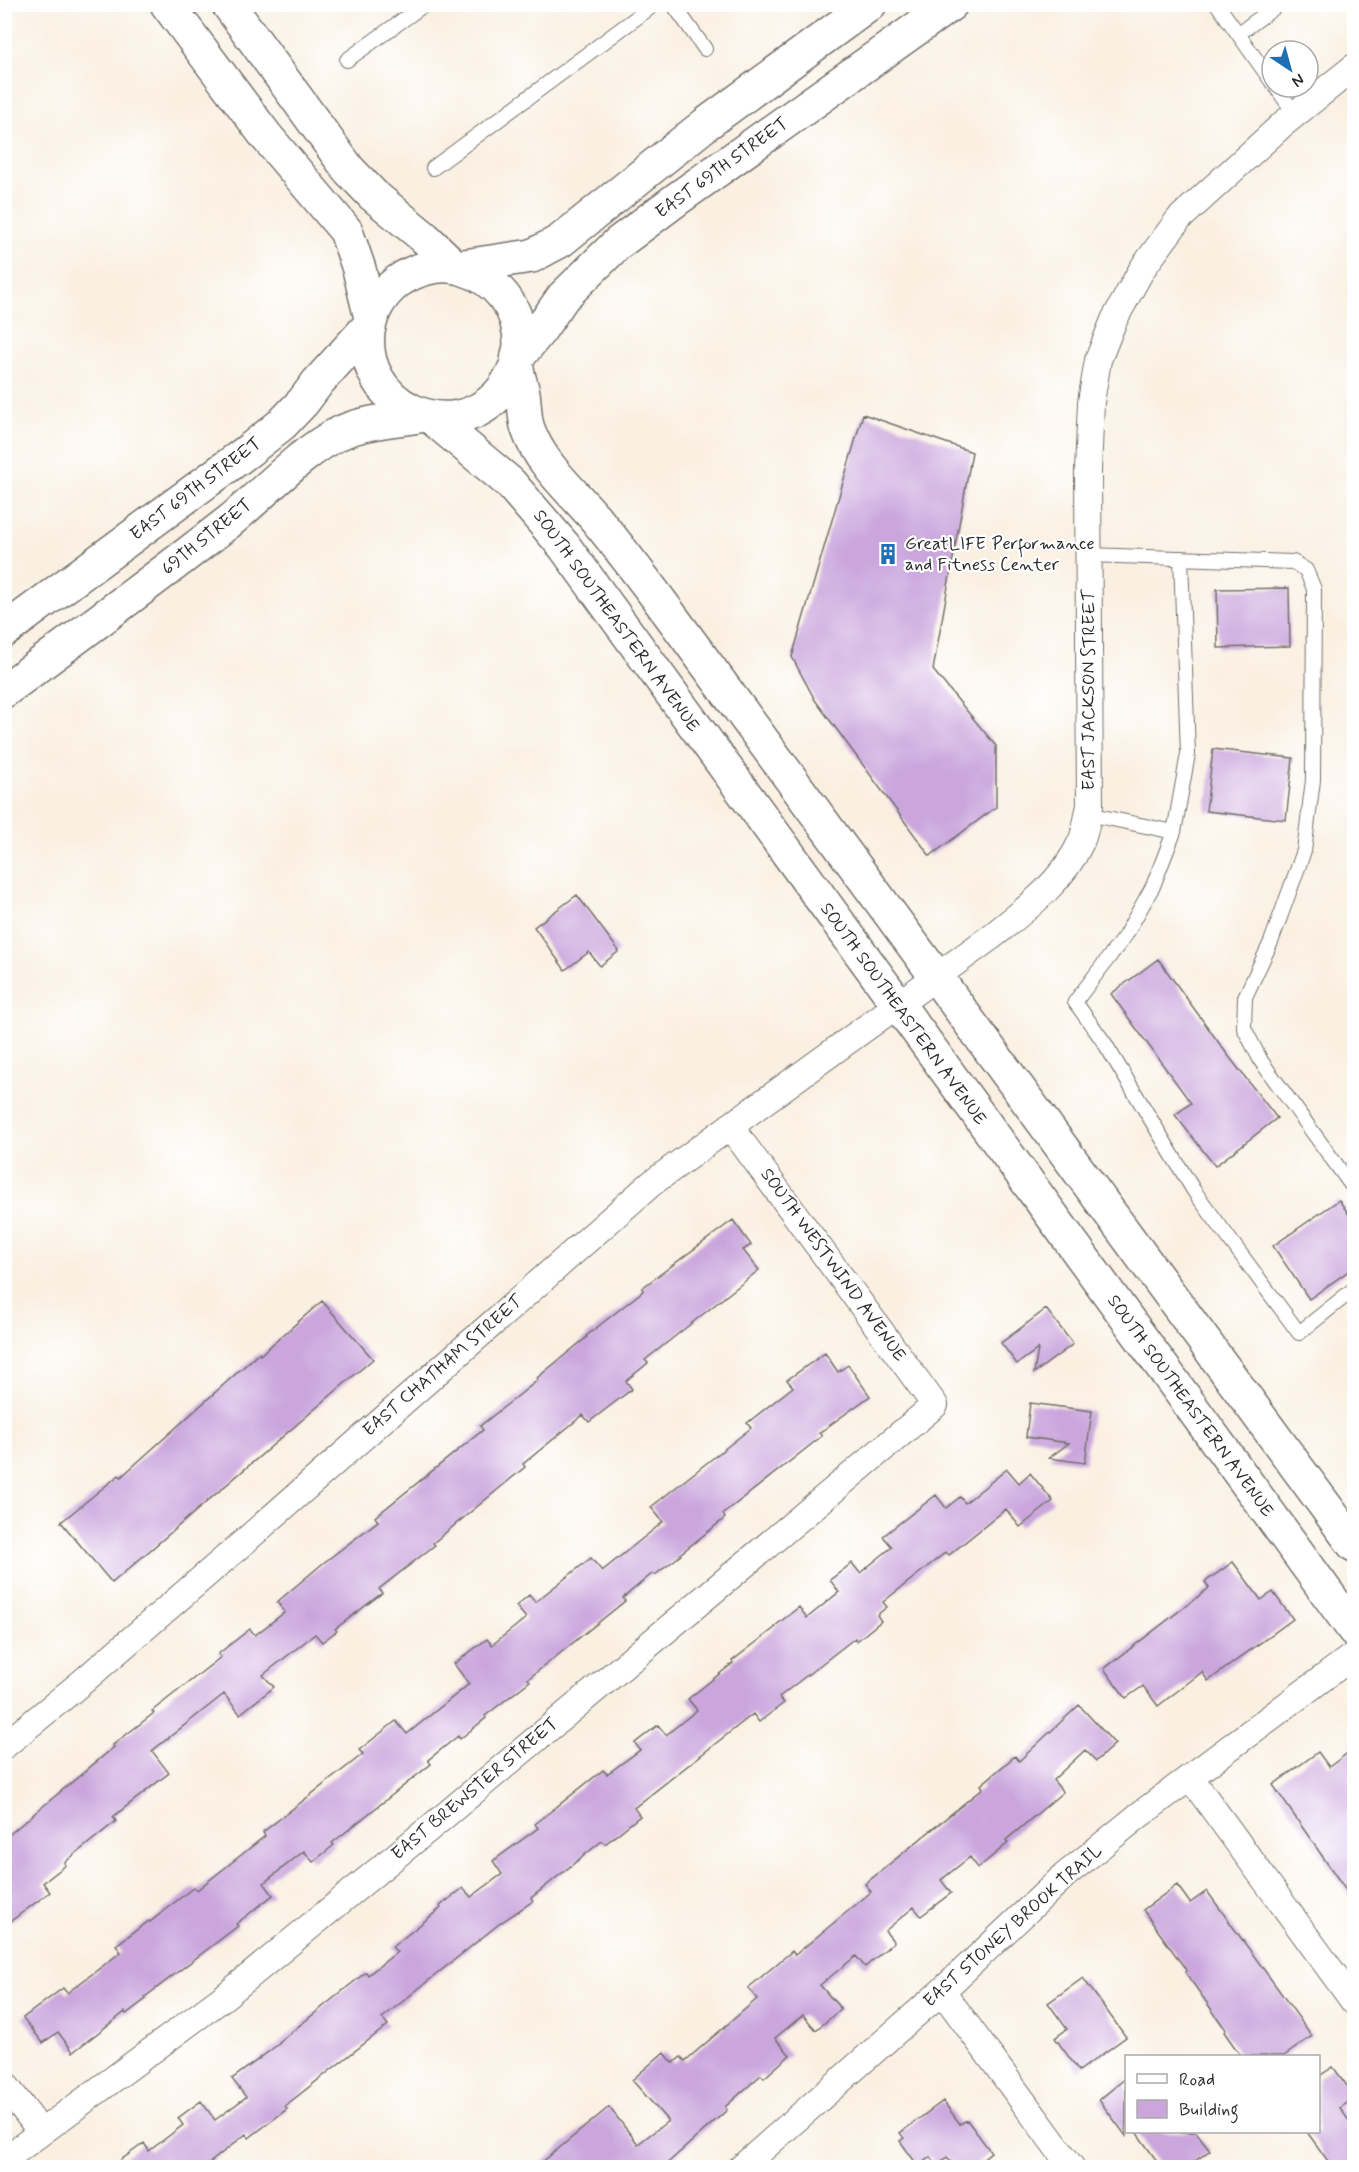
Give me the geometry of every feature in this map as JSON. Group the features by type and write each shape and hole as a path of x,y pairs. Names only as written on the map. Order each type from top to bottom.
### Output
{"main road":[{"path":"167,4 266,136 346,231 360,269 370,322"},
{"path":"228,4 349,170 373,195 456,267"},
{"path":"456,267 532,256 560,241 706,124 870,4"},
{"name":"EAST 69TH STREET","path":"517,360 564,297 586,272 617,244 676,199 951,4"},
{"path":"440,266 456,267 475,272 503,294 513,310 520,346 509,380 498,395 484,406 467,414 449,418 428,416 409,410 383,389 369,358 367,342 370,322 379,302 390,287 405,276 421,269 440,266"},
{"name":"EAST 69TH STREET","path":"4,631 282,424 370,322"},
{"path":"517,360 528,428 542,455 639,572 1354,1545"},
{"name":"69TH STREET","path":"4,691 191,551 319,445 339,433 356,427 428,416"},
{"name":"SOUTH SOUTHEASTERN AVENUE","path":"428,416 510,483 564,546 1354,1630"},
{"path":"4,656 67,585"}],"street":[{"name":"EAST JACKSON STREET","path":"896,1004 991,938 1042,896 1066,867 1082,841 1090,806 1088,471 1091,402 1098,360 1114,320 1142,269 1179,219 1295,114 1354,67"},
{"name":"EAST CHATHAM STREET","path":"4,1746 81,1683 652,1183 896,1004"},
{"name":"SOUTH WESTWIND AVENUE","path":"730,1126 935,1405"},
{"name":"EAST BREWSTER STREET","path":"4,2160 224,1997 442,1818 935,1405"},
{"name":"EAST STONEY BROOK TRAIL","path":"741,2168 942,1991 1064,1876 1190,1777 1354,1655"},
{"path":"1190,1777 1354,2002"},
{"path":"942,1991 1072,2168"},
{"path":"4,2083 41,2132"}],"lane":[{"path":"346,60 425,4"},
{"path":"433,168 656,4"},
{"path":"673,4 705,49"},
{"path":"1217,4 1260,65"},
{"path":"1238,34 1280,4"},
{"path":"1284,99 1295,114"},
{"path":"1088,555 1293,562 1306,570 1314,589 1313,780 1304,851 1271,942 1245,997 1244,1028 1260,1061 1354,1190"},
{"path":"1181,558 1188,754 1174,832 1153,886 1125,936 1075,1002 1104,1042 1194,1191 1299,1333 1354,1289"},
{"path":"1088,814 1174,832"}],"building":[{"name":"GreatLIFE Performance and Fitness Center","path":"863,414 972,452 933,670 996,746 996,807 930,856 815,700 792,657"},
{"path":"1289,588 1290,646 1218,648 1217,589"},
{"path":"1213,749 1293,758 1286,820 1206,811"},
{"path":"577,895 619,951 600,966 589,952 565,970 534,927"},
{"path":"1158,959 1277,1118 1215,1166 1175,1115 1191,1103 1111,994"},
{"path":"1339,1200 1354,1222 1354,1267 1309,1299 1273,1246"},
{"path":"733,1220 751,1245 743,1250 759,1270 645,1360 648,1363 626,1381 632,1389 589,1422 583,1415 523,1464 525,1467 433,1543 435,1545 379,1589 382,1593 335,1629 337,1631 322,1642 315,1634 263,1675 274,1687 240,1714 224,1694 152,1751 169,1773 113,1817 116,1821 43,1883 50,1892 4,1926 5,1838 114,1747 113,1745 154,1713 152,1711 221,1657 218,1654 250,1629 255,1635 285,1612 277,1602 378,1521 375,1517 483,1430 480,1426 643,1291 642,1288"},
{"path":"322,1301 373,1359 112,1583 61,1522 119,1475 121,1477 259,1353 260,1355"},
{"path":"1046,1309 1073,1344 1034,1373 1038,1349 1017,1364 1001,1343"},
{"path":"825,1353 838,1372 848,1365 870,1396 819,1433 822,1436 723,1514 725,1518 681,1555 655,1575 653,1573 623,1598 625,1601 528,1679 530,1681 485,1716 486,1718 460,1739 458,1736 428,1760 431,1764 332,1843 334,1845 313,1862 304,1851 264,1883 273,1895 236,1924 238,1926 145,1997 146,1999 126,2014 125,2012 73,2052 58,2032 43,2043 23,2018 63,1988 67,1993 121,1952 116,1945 150,1922 194,1887 197,1890 265,1836 263,1832 363,1754 359,1750 396,1721 407,1734 469,1684 454,1664 487,1639 492,1645 526,1618 516,1606 529,1595 535,1602 591,1558 602,1571 663,1522 651,1507 751,1428 747,1423 793,1387 787,1380"},
{"path":"1030,1403 1092,1411 1085,1463 1049,1458 1069,1443 1026,1437"},
{"path":"1007,1469 1019,1483 1030,1473 1053,1501 1020,1527 1006,1509 949,1555 946,1552 883,1602 887,1607 877,1615 881,1621 857,1641 855,1638 779,1697 784,1703 759,1722 753,1714 634,1808 640,1816 605,1844 602,1841 531,1898 533,1901 499,1924 382,2018 388,2025 285,2106 287,2109 249,2138 246,2134 203,2168 110,2168 144,2143 149,2151 183,2125 178,2118 201,2101 215,2120 246,2097 232,2079 280,2043 366,1972 368,1975 397,1952 392,1947 463,1888 471,1897 502,1874 493,1861 538,1828 535,1824 603,1770 607,1774 640,1750 635,1743 658,1725 666,1735 697,1710 688,1699 799,1607 807,1618 839,1592 830,1580 852,1563 860,1573 892,1547 883,1536 936,1495 946,1508 960,1497 965,1503"},
{"path":"1233,1562 1261,1600 1273,1592 1293,1619 1208,1681 1202,1672 1158,1706 1143,1686 1126,1698 1104,1669 1209,1588 1205,1582"},
{"path":"1079,1705 1115,1744 1096,1761 1085,1750 1053,1780 1063,1792 1006,1840 1008,1843 978,1868 970,1857 941,1880 951,1893 921,1916 914,1907 885,1931 894,1942 865,1967 856,1956 820,1985 841,2009 816,2030 803,2015 775,2038 790,2055 764,2078 761,2075 725,2107 727,2110 662,2168 535,2168 609,2107 638,2144 668,2121 632,2080 664,2052 673,2063 681,2057 685,2061 757,1999 748,1988 792,1951 795,1955 871,1892 865,1884 983,1788 981,1785 1015,1756 1019,1761"},
{"path":"1354,1748 1354,1902 1273,1785 1318,1752 1329,1767"},
{"path":"1177,1885 1190,1903 1207,1891 1312,2036 1285,2055 1240,2055 1224,2032 1226,2030 1185,1972 1187,1971 1143,1910"},
{"path":"1083,1978 1126,2037 1079,2071 1055,2038 1067,2029 1048,2003"},
{"path":"1333,2067 1354,2095 1354,2098 1340,2108 1354,2128 1354,2168 1333,2168 1308,2133 1320,2133 1320,2076"},
{"path":"1125,2079 1126,2136 1099,2100"},
{"path":"943,2101 960,2124 967,2120 991,2152 971,2168 955,2168 947,2157 936,2165 930,2157 918,2166 900,2141 904,2138 900,2133"},
{"path":"1137,2133 1197,2133 1210,2150 1186,2168 1162,2168"}],"place":[{"name":"GreatLIFE Performance and Fitness Center","path":"888,554"}]}
